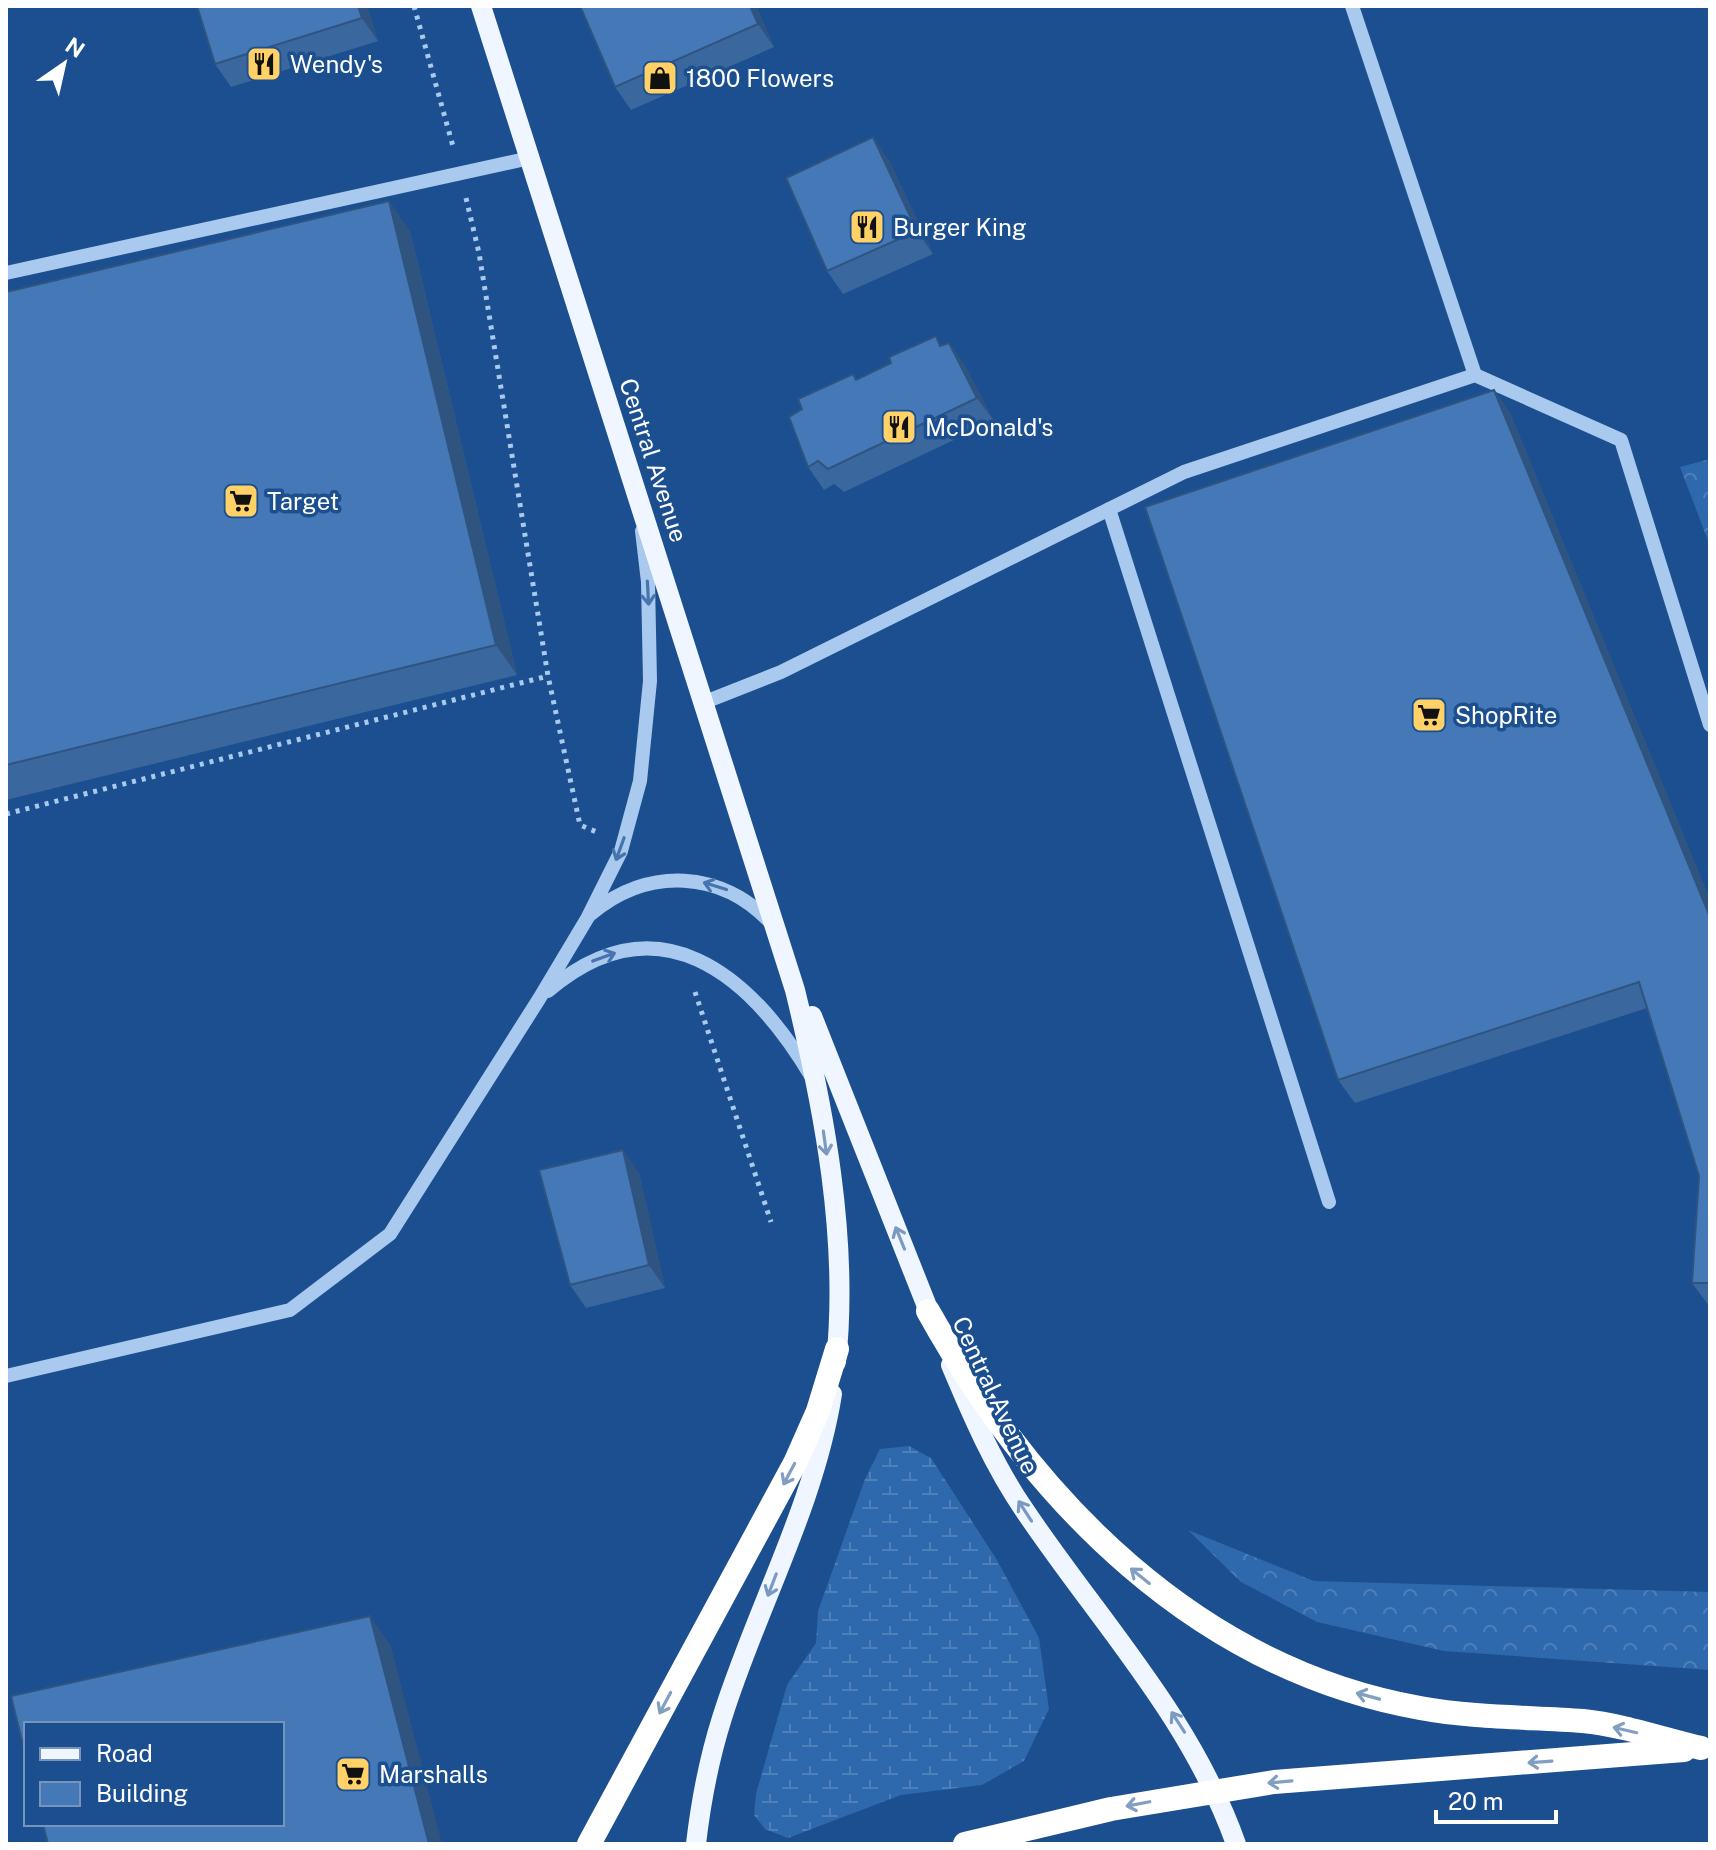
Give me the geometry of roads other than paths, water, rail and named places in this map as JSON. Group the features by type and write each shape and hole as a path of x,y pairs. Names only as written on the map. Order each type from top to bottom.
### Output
{"highway":[{"path":"928,1311 994,1419 1076,1517 1162,1593 1250,1650 1308,1677 1418,1708 1490,1717 1586,1722 1706,1747"},
{"path":"589,1844 802,1449 837,1349"},
{"path":"965,1844 1111,1809 1274,1782 1706,1747"}],"main road":[{"name":"Central Avenue","path":"481,6 778,930 817,1086 835,1240 837,1349 820,1450 722,1717 702,1798 696,1844"},
{"name":"Central Avenue","path":"778,930 928,1311 984,1441 1016,1497 1171,1712 1215,1790 1236,1844"}],"lane":[{"path":"1352,6 1475,375"},
{"path":"6,273 530,158"},
{"path":"705,702 781,672 1184,472 1475,375 1621,440 1710,725"},
{"path":"6,1376 290,1310 390,1234 539,999 588,917 621,851 640,781 650,681 648,595 636,488"},
{"path":"1109,509 1329,1202"},
{"path":"588,917 619,894 669,879 719,886 741,896 778,930"},
{"path":"539,999 578,968 619,952 644,949 696,959 724,972 765,1009 817,1086"}],"place":[{"name":"Wendy's","path":"264,64"},
{"name":"1800 Flowers","path":"660,78"},
{"name":"Burger King","path":"867,227"},
{"name":"McDonald's","path":"899,427"},
{"name":"Target","path":"241,501"},
{"name":"ShopRite","path":"1429,715"},
{"name":"Marshalls","path":"353,1774"}]}
